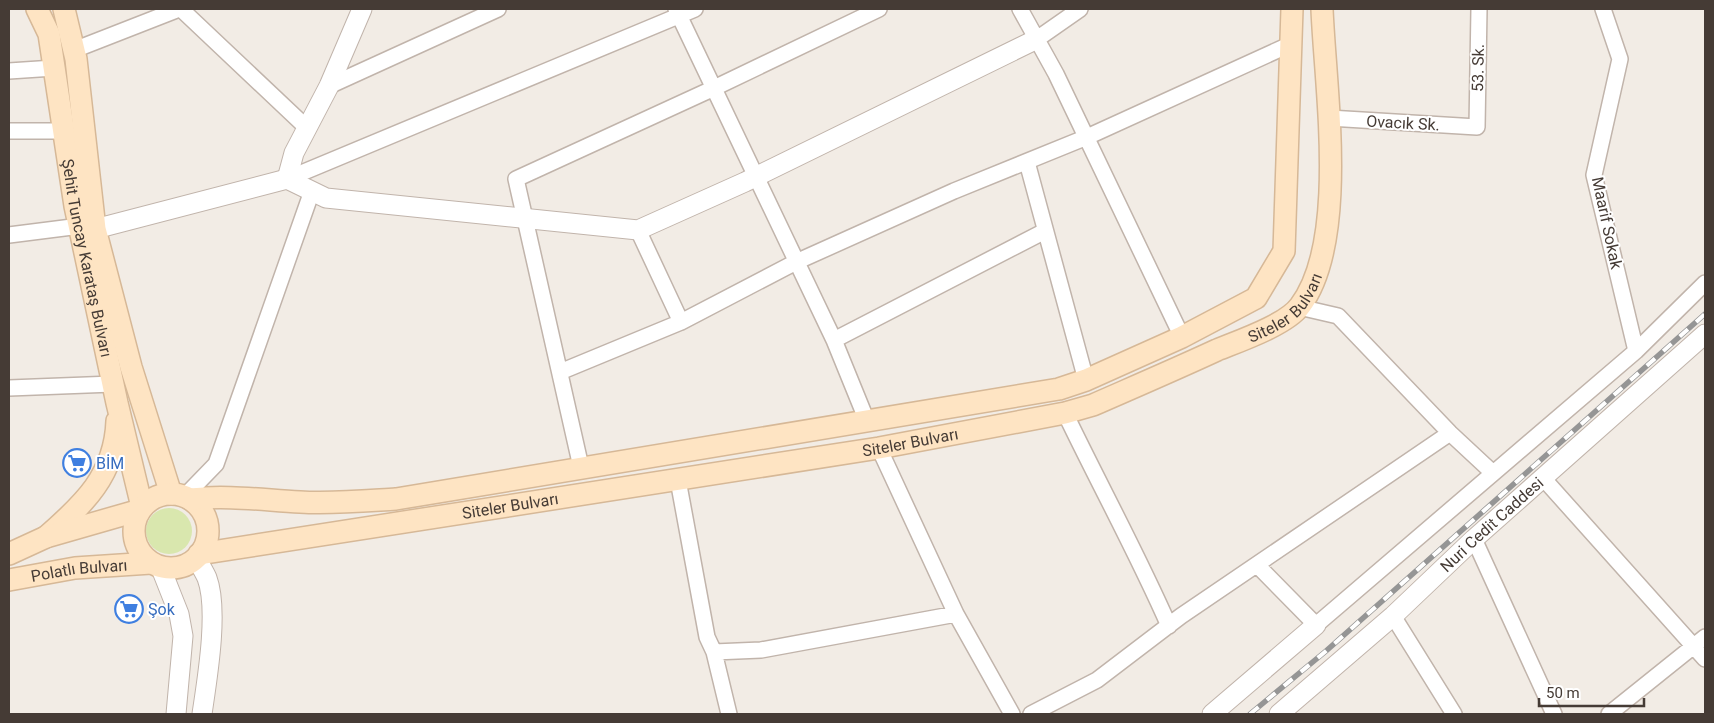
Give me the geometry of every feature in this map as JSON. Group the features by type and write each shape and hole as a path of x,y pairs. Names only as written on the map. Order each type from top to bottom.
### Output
{"main road":[{"name":"Şehit Tuncay Karataş Bulvarı","path":"38,9 49,34 64,131 88,228 131,367 182,497"},
{"name":"Şehit Tuncay Karataş Bulvarı","path":"64,9 74,50 88,228 115,394 141,509"},
{"name":"Siteler Bulvarı","path":"182,497 226,496 301,502 348,503 396,498 1059,389 1086,380 1182,337 1256,298 1284,251 1292,9"},
{"name":"Siteler Bulvarı","path":"198,556 879,448 1065,413 1093,405 1272,326 1299,306 1318,270 1330,200 1329,118 1322,9"},
{"path":"46,537 96,487 116,440 115,394"},
{"path":"159,496 182,497 204,515 207,526 207,538 198,556 179,567 156,564 137,546 133,534 134,522 141,509 159,496"},
{"name":"Polatlı Bulvarı","path":"9,554 46,537 141,509"},
{"name":"Polatlı Bulvarı","path":"9,580 75,568 156,564"}],"street":[{"path":"74,50 180,9 307,128"},
{"path":"287,179 294,153 329,86 362,9"},
{"path":"329,86 498,9"},
{"path":"9,235 88,228 287,179 678,12 695,9"},
{"path":"581,467 523,217 516,179 712,89 879,9"},
{"path":"1020,9 1087,138 1182,337"},
{"path":"287,179 326,198 638,230 755,177 1037,40 1080,9"},
{"name":"53. Sk.","path":"1478,127 1479,9"},
{"name":"Maarif Sokak","path":"1603,9 1620,59 1594,175 1636,351"},
{"path":"678,12 712,89 834,340 868,421"},
{"path":"560,372 681,322 796,262 954,191 1087,138 1291,44"},
{"path":"9,71 54,68"},
{"name":"Ovacık Sk.","path":"1329,118 1478,127"},
{"path":"9,131 64,131"},
{"path":"1027,162 1086,380"},
{"path":"182,497 216,464 312,191"},
{"path":"638,230 681,322"},
{"path":"834,340 1045,231"},
{"path":"1212,714 1636,351 1705,283"},
{"path":"1299,306 1338,316 1450,433 1493,473"},
{"name":"Nuri Cedit Caddesi","path":"1279,714 1394,616 1474,539 1705,334"},
{"path":"9,388 115,394"},
{"path":"1065,413 1093,472 1140,560 1169,626"},
{"path":"1032,714 1097,680 1169,626 1256,565 1450,433"},
{"path":"879,448 956,614 1012,714"},
{"path":"1542,478 1700,641 1705,659"},
{"path":"678,480 707,637 714,652 729,714"},
{"path":"1474,539 1554,714"},
{"path":"198,556 208,579 211,608 210,653 202,714"},
{"path":"156,564 179,614 183,636 176,714"},
{"path":"1256,565 1316,626"},
{"path":"714,652 761,650 956,614"},
{"path":"1394,616 1454,714"},
{"path":"1609,714 1700,641"}],"green space":[{"path":"174,508 186,514 191,522 191,540 186,548 178,553 164,554 152,548 147,540 146,526 152,514 160,509"}],"railway":[{"path":"1250,714 1326,651 1705,314"}],"place":[{"name":"BİM","path":"77,463"},
{"name":"Şok","path":"129,609"}]}
